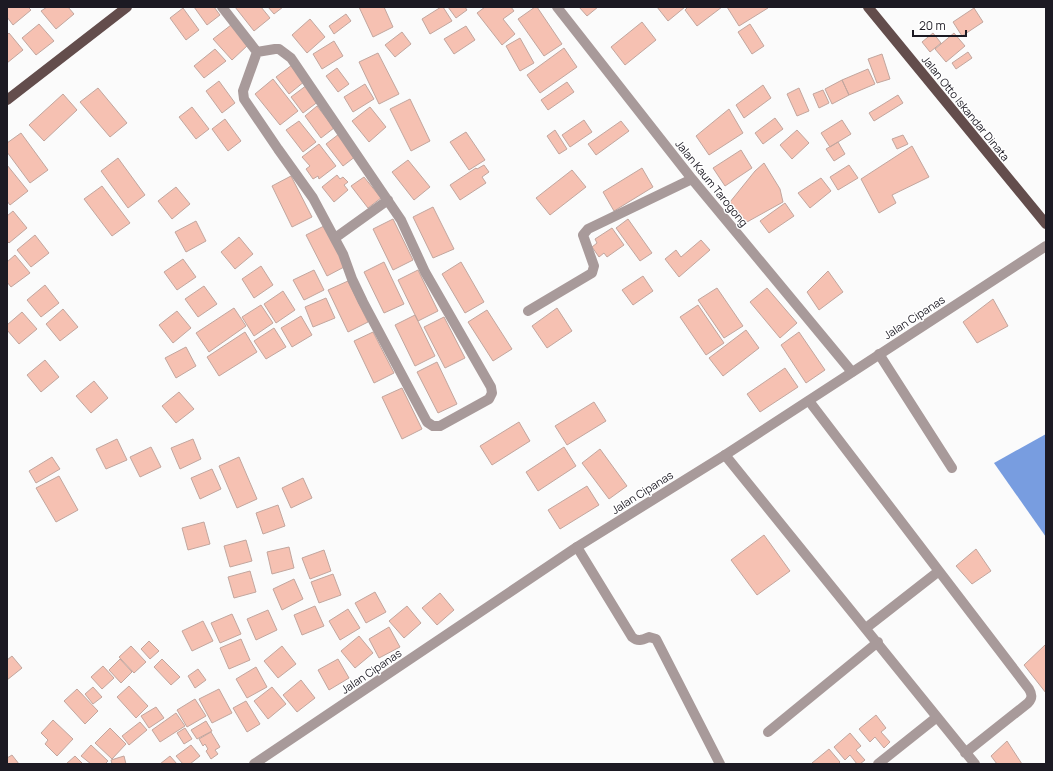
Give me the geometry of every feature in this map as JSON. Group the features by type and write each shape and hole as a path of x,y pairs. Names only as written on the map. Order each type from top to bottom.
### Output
{"main road":[{"path":"7,100 127,7"},
{"name":"Jalan Otto Iskandar Dinata","path":"868,7 1046,224"}],"street":[{"path":"222,7 257,52"},
{"name":"Jalan Kaum Tarogong","path":"557,7 692,179 852,372"},
{"path":"280,49 291,58 388,200 401,220 425,272 491,388 492,393 489,399 440,426 430,425 427,422 362,302 343,254 313,198 273,143 244,99 243,91 257,52 280,49"},
{"path":"528,311 592,273 594,266 583,237 584,233 588,229 692,179"},
{"path":"334,238 388,200"},
{"name":"Jalan Cipanas","path":"254,764 577,547 725,455 1046,246"},
{"path":"880,354 952,468"},
{"path":"809,401 1030,688 1032,694 1031,700 1028,704 965,753"},
{"path":"725,455 878,642 975,764"},
{"path":"577,547 632,637 639,641 648,637 656,639 720,764"},
{"path":"866,628 939,571"},
{"path":"768,732 878,642"},
{"path":"878,764 937,717"}],"water":[{"path":"1046,434 1046,537 994,463"}],"building":[{"path":"7,7 28,7 31,10 13,25 7,17"},
{"path":"47,7 68,7 74,14 56,29 41,11"},
{"path":"194,7 214,7 220,15 207,25"},
{"path":"235,7 261,7 270,18 254,31"},
{"path":"268,7 283,7 274,14"},
{"path":"359,7 384,7 393,27 373,37"},
{"path":"443,7 452,21 430,34 422,19"},
{"path":"448,7 465,7 467,10 456,18"},
{"path":"485,7 511,7 514,11 503,19 515,34 502,45 477,13"},
{"path":"537,7 562,44 544,56 518,19"},
{"path":"579,7 598,7 587,16"},
{"path":"657,7 685,7 668,21"},
{"path":"688,7 722,7 697,26 685,10"},
{"path":"727,7 767,7 768,8 739,26"},
{"path":"183,8 199,30 186,40 170,18"},
{"path":"974,8 983,22 962,36 953,22"},
{"path":"346,14 351,21 334,34 329,26"},
{"path":"310,19 325,37 307,53 292,35"},
{"path":"642,22 656,40 625,65 611,47"},
{"path":"39,24 54,41 36,55 22,38"},
{"path":"750,24 764,46 752,54 738,32"},
{"path":"231,25 248,45 232,60 213,39"},
{"path":"466,26 475,40 454,54 444,39"},
{"path":"402,32 411,44 395,57 385,45"},
{"path":"9,33 23,50 7,63 7,35"},
{"path":"933,33 941,43 930,52 922,42"},
{"path":"954,33 965,46 946,62 935,49"},
{"path":"520,38 534,63 520,71 506,46"},
{"path":"334,41 343,56 322,69 313,54"},
{"path":"564,48 577,67 540,93 527,75"},
{"path":"215,49 226,61 204,78 194,66"},
{"path":"968,52 972,58 956,69 952,63"},
{"path":"378,53 399,94 379,104 359,62"},
{"path":"882,54 890,79 877,83 868,59"},
{"path":"292,65 305,81 289,94 276,77"},
{"path":"337,68 349,84 338,92 326,76"},
{"path":"868,69 875,84 849,95 842,80"},
{"path":"273,79 298,111 280,125 255,94"},
{"path":"842,80 849,95 832,104 825,89"},
{"path":"219,81 235,103 222,113 206,91"},
{"path":"567,82 574,92 548,110 541,100"},
{"path":"365,84 374,99 353,112 344,97"},
{"path":"307,85 319,101 303,113 291,97"},
{"path":"763,85 771,98 744,118 736,105"},
{"path":"98,88 127,123 110,137 80,102"},
{"path":"799,88 809,111 797,116 787,94"},
{"path":"823,90 829,103 819,108 813,94"},
{"path":"63,94 77,110 44,141 29,125"},
{"path":"898,95 903,103 874,121 869,113"},
{"path":"410,99 430,141 411,151 390,109"},
{"path":"317,106 334,128 321,138 305,116"},
{"path":"192,107 209,129 196,139 179,117"},
{"path":"370,107 386,127 369,142 352,121"},
{"path":"729,109 743,133 709,155 696,136"},
{"path":"775,118 783,129 763,144 755,133"},
{"path":"225,119 241,141 228,151 212,129"},
{"path":"584,120 592,132 570,147 562,135"},
{"path":"842,120 851,134 830,147 821,133"},
{"path":"299,121 316,142 303,152 286,130"},
{"path":"621,121 629,131 596,155 588,144"},
{"path":"555,130 567,149 559,154 547,136"},
{"path":"797,130 809,143 792,159 780,145"},
{"path":"466,132 485,160 469,170 450,142"},
{"path":"21,133 48,170 30,183 7,152 7,143"},
{"path":"339,134 356,156 343,166 326,144"},
{"path":"903,135 908,144 897,149 892,139"},
{"path":"838,142 845,154 834,161 826,149"},
{"path":"319,144 336,166 319,179 318,176 313,179 306,169 310,166 302,157"},
{"path":"912,146 929,177 892,195 896,203 879,213 861,179"},
{"path":"741,150 752,168 725,186 713,168"},
{"path":"118,158 145,195 128,208 101,171"},
{"path":"408,160 430,187 414,200 392,172"},
{"path":"764,163 780,189 783,202 747,222 730,202 755,171"},
{"path":"7,165 28,191 10,205 7,201"},
{"path":"484,165 489,172 482,177 486,183 460,200 450,185 476,168 477,169"},
{"path":"849,165 858,178 838,190 830,177"},
{"path":"642,168 653,187 614,211 603,192"},
{"path":"572,170 586,187 550,215 536,198"},
{"path":"337,175 340,179 343,177 348,182 344,185 348,190 334,202 322,187"},
{"path":"291,176 312,217 292,227 272,186"},
{"path":"364,177 381,198 368,208 351,186"},
{"path":"821,178 831,191 810,208 798,193"},
{"path":"102,186 130,223 112,236 84,199"},
{"path":"176,187 190,204 172,219 158,201"},
{"path":"785,203 794,216 769,233 760,221"},
{"path":"433,207 454,249 433,258 413,217"},
{"path":"13,211 27,228 9,243 7,241 7,216"},
{"path":"393,219 413,260 393,270 373,229"},
{"path":"628,219 652,253 640,261 616,228"},
{"path":"196,221 206,241 186,252 175,232"},
{"path":"326,225 346,266 327,276 306,235"},
{"path":"612,228 624,245 607,257 604,253 599,257 592,247 597,243 595,239"},
{"path":"35,235 49,253 31,267 17,250"},
{"path":"239,237 253,254 235,269 221,252"},
{"path":"701,240 710,250 679,277 665,259 676,250 681,257"},
{"path":"15,255 30,273 11,287 7,282 7,262"},
{"path":"183,259 196,277 177,290 164,272"},
{"path":"384,262 404,304 384,313 364,272"},
{"path":"461,262 484,302 465,313 442,274"},
{"path":"261,266 273,285 254,298 242,279"},
{"path":"314,270 324,290 304,300 293,280"},
{"path":"418,270 438,311 418,321 398,280"},
{"path":"828,271 843,292 819,310 807,292"},
{"path":"643,276 653,291 633,305 622,290"},
{"path":"348,281 368,322 348,332 328,290"},
{"path":"45,285 59,303 41,317 27,300"},
{"path":"204,286 217,304 198,317 185,299"},
{"path":"717,288 743,326 724,338 698,300"},
{"path":"767,288 797,323 780,338 750,302"},
{"path":"283,291 295,310 276,323 264,304"},
{"path":"326,298 335,318 313,327 305,307"},
{"path":"993,299 1008,326 977,343 963,322"},
{"path":"261,305 273,323 254,336 242,317"},
{"path":"698,305 724,343 706,355 680,317"},
{"path":"234,308 246,326 209,352 196,333"},
{"path":"557,308 572,331 547,348 532,326"},
{"path":"63,309 78,327 60,341 46,324"},
{"path":"487,310 512,349 493,361 468,322"},
{"path":"177,311 191,328 173,343 159,325"},
{"path":"22,312 37,329 19,344 7,330 7,325"},
{"path":"415,315 435,356 415,366 395,325"},
{"path":"301,316 312,335 292,347 281,328"},
{"path":"444,317 465,358 445,368 424,327"},
{"path":"274,328 286,347 266,359 254,341"},
{"path":"746,330 759,348 723,376 709,358"},
{"path":"245,332 257,352 219,376 207,357"},
{"path":"373,332 394,373 374,383 354,341"},
{"path":"799,332 825,370 806,383 781,345"},
{"path":"186,347 196,366 176,378 165,358"},
{"path":"45,360 59,377 41,392 27,375"},
{"path":"437,362 457,404 438,413 417,372"},
{"path":"785,368 798,387 760,412 747,394"},
{"path":"94,381 108,398 91,413 76,396"},
{"path":"402,388 422,429 402,439 382,397"},
{"path":"179,392 194,409 176,423 162,406"},
{"path":"594,402 606,421 567,445 555,426"},
{"path":"519,422 530,441 492,465 480,446"},
{"path":"117,439 127,460 106,469 96,449"},
{"path":"193,439 201,459 180,469 171,448"},
{"path":"151,447 161,467 140,477 130,457"},
{"path":"564,447 576,466 538,491 526,472"},
{"path":"600,449 627,486 609,499 582,463"},
{"path":"52,457 60,469 36,483 29,471"},
{"path":"239,457 257,499 237,508 219,466"},
{"path":"212,469 221,489 200,499 191,478"},
{"path":"59,476 78,510 56,522 36,488"},
{"path":"303,478 312,498 291,508 282,488"},
{"path":"587,486 599,505 560,529 548,510"},
{"path":"278,505 285,526 263,534 256,513"},
{"path":"204,522 210,544 188,550 182,528"},
{"path":"764,535 790,571 757,595 731,560"},
{"path":"246,540 252,561 230,567 224,546"},
{"path":"289,547 294,568 272,574 267,552"},
{"path":"976,549 991,571 972,584 956,566"},
{"path":"324,550 331,571 310,579 302,558"},
{"path":"250,571 256,592 234,598 228,577"},
{"path":"333,574 341,595 319,603 311,582"},
{"path":"294,579 303,599 282,610 273,589"},
{"path":"375,592 386,612 366,623 355,603"},
{"path":"440,593 454,610 437,625 422,608"},
{"path":"315,606 324,626 302,635 294,615"},
{"path":"407,606 421,623 404,638 389,621"},
{"path":"348,609 360,628 340,640 329,621"},
{"path":"268,610 277,630 256,640 247,619"},
{"path":"232,614 241,634 220,643 211,623"},
{"path":"203,621 213,641 192,651 182,631"},
{"path":"389,627 400,647 379,658 369,639"},
{"path":"359,636 373,653 355,668 341,651"},
{"path":"241,639 250,660 229,669 220,648"},
{"path":"149,641 159,651 150,659 141,649"},
{"path":"1045,645 1046,647 1046,693 1024,665"},
{"path":"131,646 146,662 134,673 119,657"},
{"path":"282,646 296,664 278,678 264,661"},
{"path":"12,656 22,668 7,680 7,660"},
{"path":"120,659 132,672 121,683 109,670"},
{"path":"162,659 180,677 171,685 154,667"},
{"path":"338,659 349,678 329,690 318,670"},
{"path":"103,666 114,678 102,689 91,677"},
{"path":"256,667 267,687 247,698 236,679"},
{"path":"198,669 206,680 195,688 188,676"},
{"path":"301,680 315,698 297,712 283,695"},
{"path":"129,686 148,706 136,718 117,697"},
{"path":"93,687 102,697 93,704 85,694"},
{"path":"272,687 286,704 268,719 254,701"},
{"path":"77,689 98,711 85,724 64,701"},
{"path":"219,689 232,713 212,723 199,699"},
{"path":"195,699 206,716 187,727 177,710"},
{"path":"246,701 260,724 247,732 233,708"},
{"path":"156,707 164,718 149,728 141,716"},
{"path":"176,713 185,726 160,742 152,730"},
{"path":"876,715 886,728 881,732 890,742 884,748 875,737 870,742 859,729"},
{"path":"53,720 73,739 57,756 45,744 48,740 41,733"},
{"path":"206,721 212,731 197,739 191,730"},
{"path":"140,722 147,730 129,745 122,736"},
{"path":"110,728 126,744 112,759 95,743"},
{"path":"185,728 192,739 184,744 177,733"},
{"path":"211,732 220,747 215,750 218,754 211,759 206,751 208,749 205,744 203,746 199,739"},
{"path":"850,733 861,746 856,750 865,760 860,764 857,764 850,755 845,760 834,747"},
{"path":"1007,741 1022,764 997,764 991,756"},
{"path":"91,745 108,761 105,764 91,764 81,756"},
{"path":"191,745 200,756 190,764 183,764 176,756"},
{"path":"829,749 840,762 838,764 812,763"},
{"path":"12,755 19,764 7,764 7,758"},
{"path":"75,756 83,764 66,764"},
{"path":"124,756 126,764 112,764 111,760"},
{"path":"170,756 177,764 160,764"}]}
